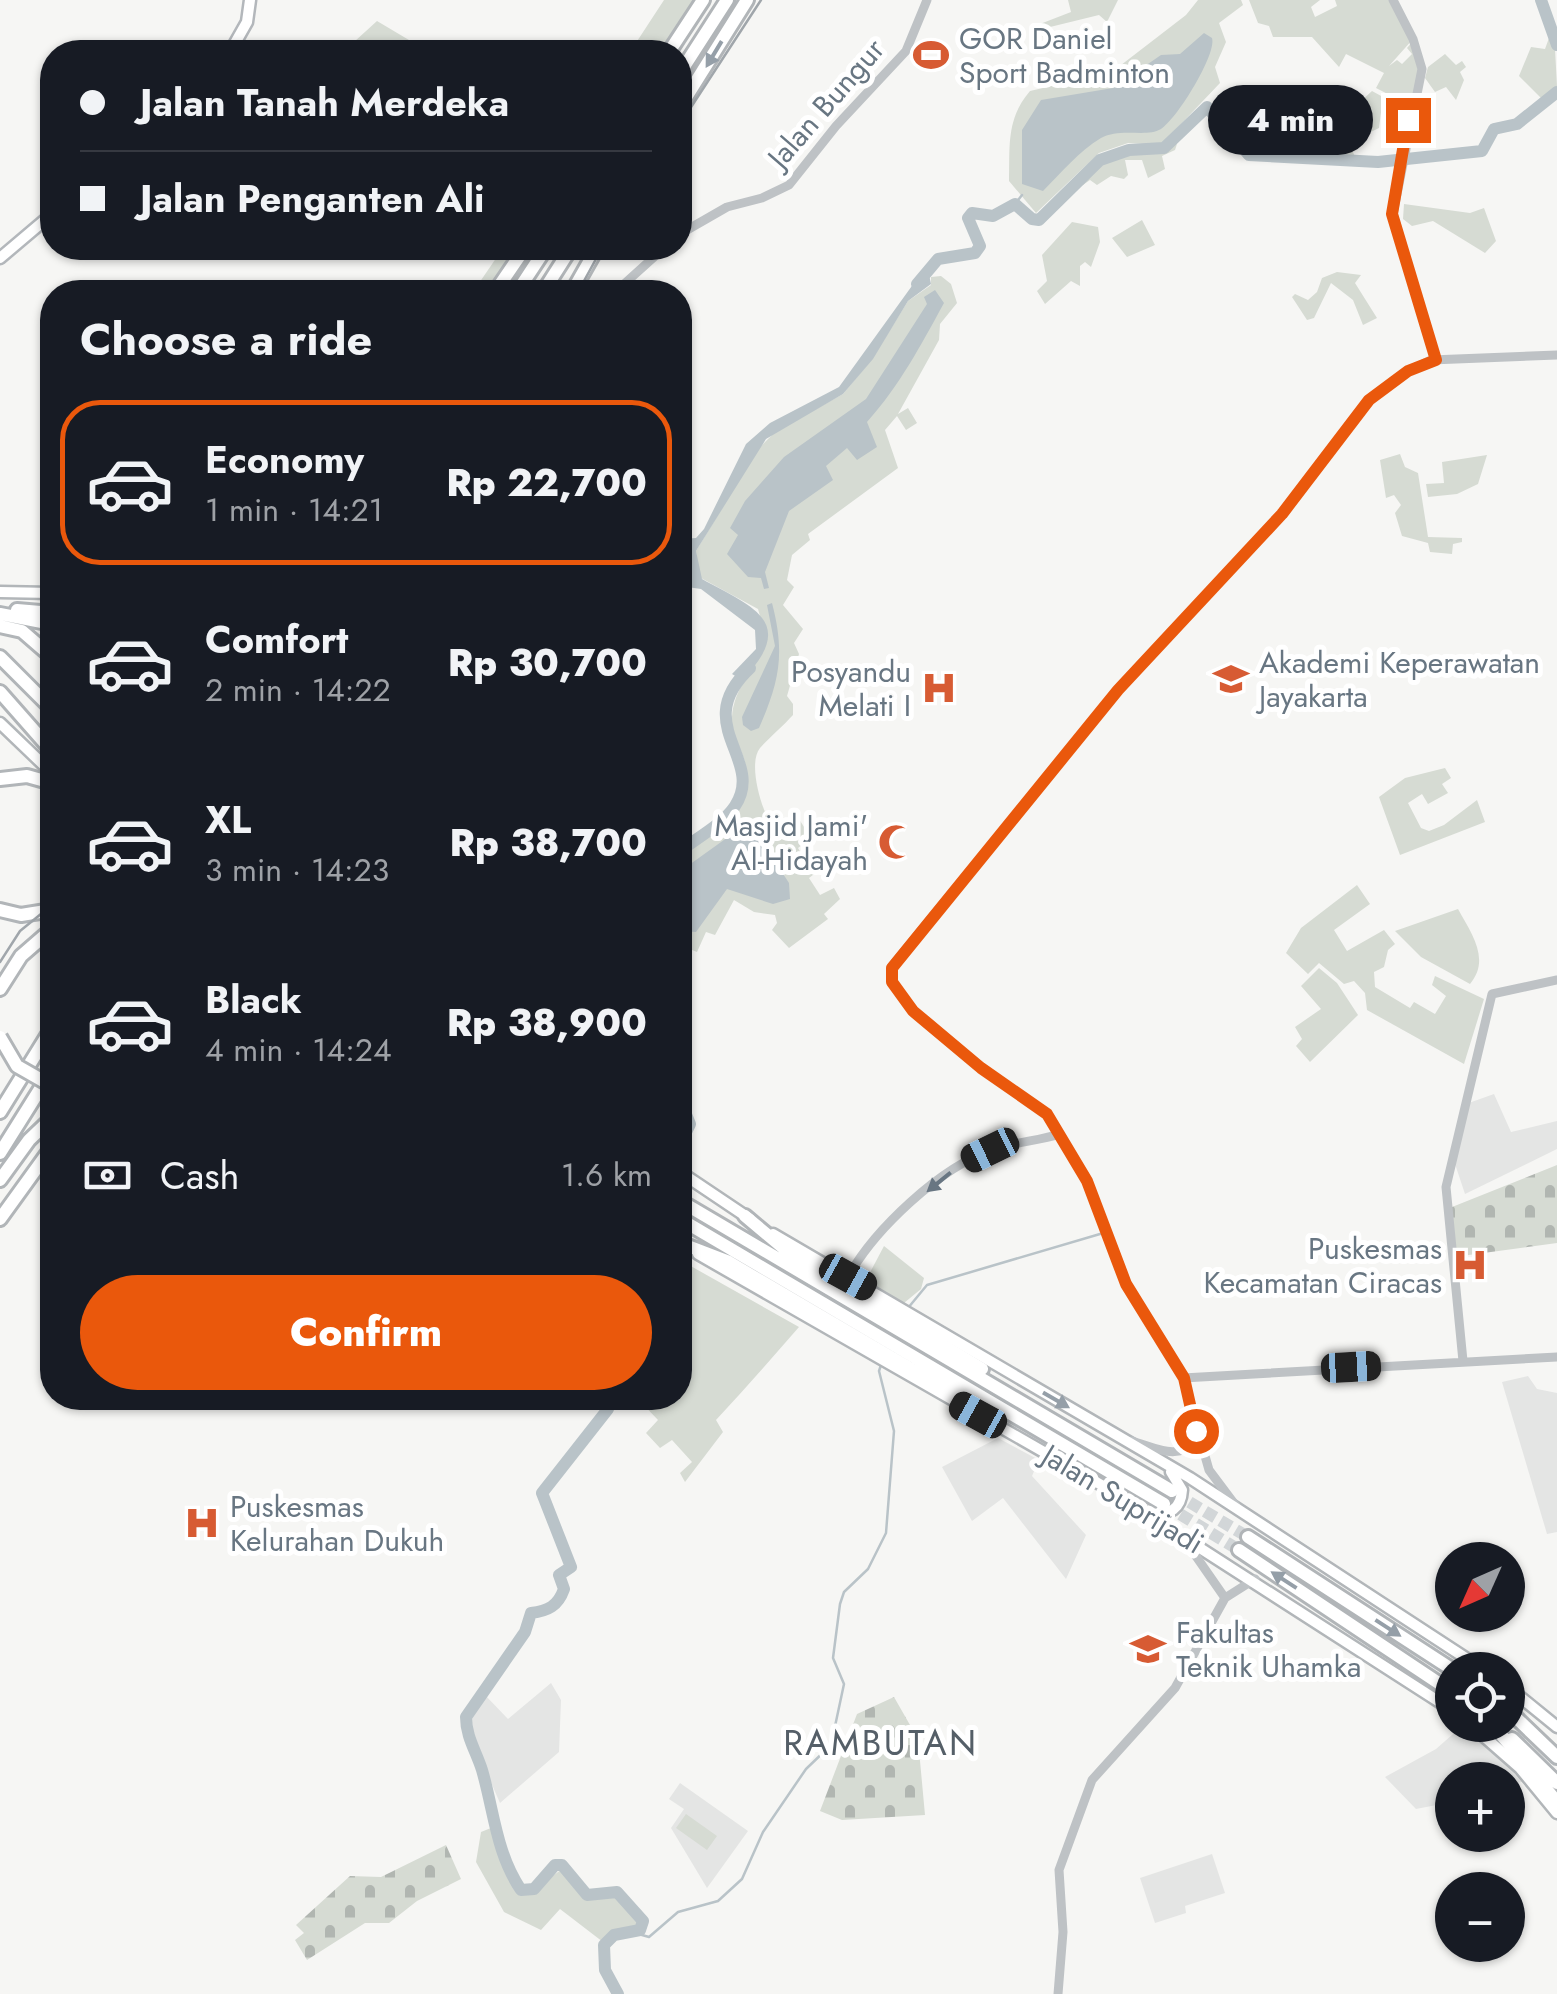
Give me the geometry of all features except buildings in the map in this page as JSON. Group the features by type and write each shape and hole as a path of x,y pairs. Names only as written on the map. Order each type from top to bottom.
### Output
{"highway":[{"path":"678,40 703,0"},
{"path":"692,55 728,0"},
{"path":"692,88 747,0"},
{"path":"0,610 40,618"},
{"path":"0,626 22,631 40,646"},
{"path":"0,657 40,697"},
{"path":"0,691 40,729"},
{"path":"0,691 40,736"},
{"path":"0,779 26,776 40,780"},
{"path":"0,910 21,915 40,912"},
{"path":"0,989 21,956 40,939"},
{"path":"0,1037 17,1066 40,1079"},
{"path":"0,1112 40,1047"},
{"path":"0,1153 40,1089"},
{"path":"0,1180 40,1129"},
{"path":"0,1219 40,1161"},
{"path":"35,1166 40,1163"},
{"path":"692,1207 892,1314"},
{"path":"745,1216 788,1252 892,1314 901,1341 1004,1410 1168,1498 1023,1402 1009,1388 901,1341 878,1350"},
{"path":"692,1226 752,1262 878,1350"},
{"path":"692,1234 752,1262"},
{"path":"692,1246 705,1249 878,1350"},
{"path":"1248,1537 1435,1658"},
{"path":"1240,1550 1435,1681"},
{"path":"1525,1722 1557,1746"},
{"path":"1525,1726 1557,1757"},
{"path":"1508,1742 1557,1802"},
{"path":"1513,1742 1557,1782"}],"main road":[{"path":"237,40 247,22 250,0"},
{"path":"0,258 40,224"},
{"path":"0,592 40,594"},
{"path":"0,723 40,761"},
{"path":"692,1180 848,1277 892,1314"},
{"name":"Jalan Suprijadi","path":"901,1341 1120,1438 1456,1652"},
{"name":"Jalan Suprijadi","path":"901,1341 1152,1516 1435,1699"},
{"path":"1152,1516 1173,1512 1182,1496 1179,1482 1159,1461"},
{"path":"1525,1701 1557,1727"},
{"path":"1491,1742 1520,1768 1557,1814"}],"street":[{"name":"Jalan Bungur","path":"692,227 726,207 762,198 789,185 836,126 906,52 927,0"},
{"path":"1394,0 1414,39 1422,69 1401,164 1394,222 1436,360"},
{"path":"629,280 651,260"},
{"path":"1241,1512 1213,1476 1198,1439 1184,1378 1126,1284 1087,1181 1060,1134 1047,1114 981,1068 913,1011 892,982 893,963 1126,681 1282,514 1369,400 1408,371 1436,360 1557,354"},
{"path":"1463,1361 1446,1187 1476,1050 1492,994 1557,980"},
{"path":"848,1277 882,1230 963,1163 990,1150 1060,1134"},
{"path":"1184,1378 1557,1357"},
{"path":"1120,1438 1171,1453 1189,1449 1198,1439"},
{"path":"1180,1534 1224,1598"},
{"path":"1058,1994 1063,1932 1059,1870 1070,1832 1096,1773 1166,1702 1196,1658 1224,1598 1255,1580"}],"shaded area":[{"path":"1204,33 1212,38 1208,58 1185,100 1161,129 1101,138 1043,191 1022,184 1022,130 1041,100 1113,88 1161,55 1180,54"},
{"path":"927,265 931,284 908,301 873,359 843,394 766,439 696,551 702,579 751,607 767,629 767,643 759,660 742,680 732,674 756,649 755,630 701,589 692,588 692,538 704,529 746,444 770,423 839,387"},
{"path":"935,290 944,303 900,379 867,422 877,447 857,460 847,448 826,466 833,480 789,511 765,572 769,588 764,589 761,578 748,577 727,554 738,535 730,528 745,501 784,457 866,399 927,304 924,297"},
{"path":"772,603 778,666 759,728 751,731 743,725 742,717 775,646 767,605"},
{"path":"749,822 789,883 790,899 773,904 727,889 696,932 692,932 692,863"},
{"path":"1494,1094 1511,1132 1557,1121 1557,1149 1465,1194 1453,1158 1466,1104"},
{"path":"1528,1376 1537,1389 1557,1393 1557,1532 1547,1534 1502,1382"},
{"path":"998,1438 1039,1460 1032,1476 1086,1535 1066,1579 1003,1498 972,1521 942,1467"},
{"path":"551,1683 561,1700 559,1752 500,1803 470,1734 468,1719 485,1695 508,1719"},
{"path":"1444,1742 1480,1742 1505,1762 1435,1762 1435,1805 1416,1809 1385,1777"},
{"path":"680,1783 748,1831 707,1888 671,1828 684,1809 669,1799"},
{"path":"1212,1854 1225,1893 1185,1906 1186,1913 1155,1923 1140,1878"}],"green space":[{"path":"664,0 703,0 677,40 638,40"},
{"path":"1068,0 1118,0 1107,22 1099,15 1050,27 1045,37 1038,35 1040,24 1071,12"},
{"path":"1198,0 1241,0 1243,5 1219,23 1226,42 1215,67 1220,83 1161,145 1128,143 1099,153 1036,213 1009,181 1013,123 1022,101 1030,91 1112,72 1186,15"},
{"path":"1249,0 1320,0 1311,7 1315,17 1337,6 1335,0 1392,0 1413,39 1389,66 1397,60 1402,64 1412,54 1407,48 1413,41 1423,65 1411,106 1376,88 1384,73 1346,54 1339,67 1312,37 1273,37 1269,26 1258,23"},
{"path":"377,21 409,40 356,40"},
{"path":"1549,38 1555,49 1557,86 1542,99 1519,76 1531,47 1545,49"},
{"path":"1445,54 1456,65 1462,61 1466,67 1460,72 1464,80 1456,100 1446,87 1435,92 1425,78 1428,67"},
{"path":"1372,91 1383,97 1379,128 1348,143 1356,158 1326,155 1324,142 1358,131 1362,123 1359,103"},
{"path":"1177,144 1175,150 1162,156 1165,169 1148,178 1142,160 1125,160 1128,175 1124,179 1111,176 1097,185 1090,180 1083,185 1081,181 1091,170 1113,158"},
{"path":"1404,204 1470,213 1484,208 1496,241 1485,253 1433,221 1412,226 1403,219"},
{"path":"1142,220 1155,245 1127,257 1112,238"},
{"path":"1072,222 1098,227 1100,242 1091,267 1085,262 1080,266 1080,286 1071,281 1045,304 1037,291 1047,281 1042,255"},
{"path":"495,260 517,260 503,280 481,280"},
{"path":"1337,272 1361,275 1355,283 1377,318 1363,325 1353,300 1331,283 1314,318 1307,320 1292,297 1295,294 1308,300 1317,292 1322,278"},
{"path":"941,276 951,284 957,303 940,324 939,340 898,414 908,408 917,423 906,430 897,416 885,430 898,468 808,534 810,540 792,555 787,580 794,587 783,605 803,629 794,643 799,654 787,696 793,704 793,715 756,756 756,779 772,826 776,832 799,819 811,838 798,848 807,863 820,854 826,865 809,878 820,895 834,888 840,899 824,914 828,919 789,948 772,930 777,923 775,915 754,912 734,900 715,935 706,932 697,952 692,950 692,846 726,819 742,797 746,768 732,717 741,686 767,641 758,609 699,577 696,551 758,449 775,432 843,394 872,359 908,301 931,285 931,277"},
{"path":"1400,454 1405,467 1418,473 1428,537 1462,538 1462,542 1453,544 1452,554 1430,552 1428,543 1402,536 1395,513 1401,505 1394,495 1386,498 1380,460"},
{"path":"1487,455 1478,484 1457,494 1428,497 1426,484 1444,483 1442,462"},
{"path":"1445,768 1451,778 1442,784 1448,793 1428,804 1422,794 1408,803 1421,828 1429,831 1444,825 1477,800 1485,822 1400,855 1379,797 1405,778"},
{"path":"1357,885 1370,904 1334,930 1347,951 1384,930 1395,944 1388,950 1384,967 1374,972 1375,987 1410,1008 1414,1002 1435,1014 1446,996 1432,985 1435,976 1484,999 1464,1064 1367,1010 1365,993 1354,981 1344,984 1319,963 1308,974 1286,953 1301,928"},
{"path":"1458,909 1479,956 1470,984 1421,957 1395,931"},
{"path":"1319,968 1337,983 1358,1015 1310,1062 1296,1046 1302,1039 1295,1027 1321,1009 1301,986"},
{"path":"1557,1165 1557,1243 1454,1257 1447,1209"},
{"path":"884,1246 924,1278 921,1289 904,1303 865,1282"},
{"path":"692,1267 799,1327 716,1420 723,1432 685,1482 680,1473 692,1462 672,1440 660,1448 646,1433 658,1420 648,1410 692,1410"},
{"path":"894,1697 918,1739 925,1815 842,1820 820,1811 857,1714"},
{"path":"686,1814 717,1836 707,1850 676,1828"},
{"path":"491,1828 507,1869 521,1890 534,1890 562,1869 590,1897 618,1894 642,1921 639,1928 620,1931 603,1942 560,1909 541,1930 504,1912 476,1862 481,1832"},
{"path":"446,1845 461,1879 417,1901 389,1923 365,1923 307,1960 295,1940 304,1933 296,1925 350,1876 381,1877"}],"waterway":[{"path":"1541,0 1557,45"},
{"path":"917,284 938,259 975,253 980,246 968,218 972,213 993,216 1015,204 1032,219 1039,220 1100,160 1129,150 1164,148 1207,107 1249,155 1378,162 1482,151 1494,129 1517,124 1557,92"},
{"path":"1015,204 1022,195"},
{"path":"692,842 724,819 742,789 742,773 727,724 726,707 733,688 750,668"},
{"path":"908,1308 927,1285 1100,1234"},
{"path":"628,1931 649,1937 678,1912 718,1901 742,1879 763,1832 806,1769 831,1745 844,1684 833,1658 840,1604 844,1592 868,1569 886,1533 894,1431 879,1371 881,1365"},
{"path":"607,1410 542,1493 571,1567 559,1575 562,1595 552,1607 531,1613 525,1632 466,1717 501,1847 521,1890 534,1889 555,1865 562,1865 587,1895 617,1892 643,1921 640,1930 614,1935 604,1945 605,1970 618,1994"}],"tunnel":[{"path":"1174,1493 1248,1537"},
{"path":"1165,1505 1239,1550"}],"tram line":[{"path":"692,106 761,0"},
{"path":"585,280 595,260"},
{"path":"0,962 20,931 40,915"}],"place":[{"name":"GOR Daniel Sport Badminton","path":"931,55"},
{"name":"Akademi Keperawatan Jayakarta","path":"1231,679"},
{"name":"Posyandu Melati I","path":"939,688"},
{"name":"Masjid Jami' Al-Hidayah","path":"896,842"},
{"name":"Puskesmas Kecamatan Ciracas","path":"1470,1265"},
{"name":"Puskesmas Kelurahan Dukuh","path":"202,1523"},
{"name":"Fakultas Teknik Uhamka","path":"1148,1649"}],"district":[{"name":"RAMBUTAN","path":"881,1743"}],"route":[{"path":"1196,1431 1184,1378 1126,1284 1087,1181 1047,1114 1022,1092 991,1076 913,1011 892,982 892,968 1118,690 1282,514 1369,400 1418,365 1436,360 1392,214 1408,120"}]}
